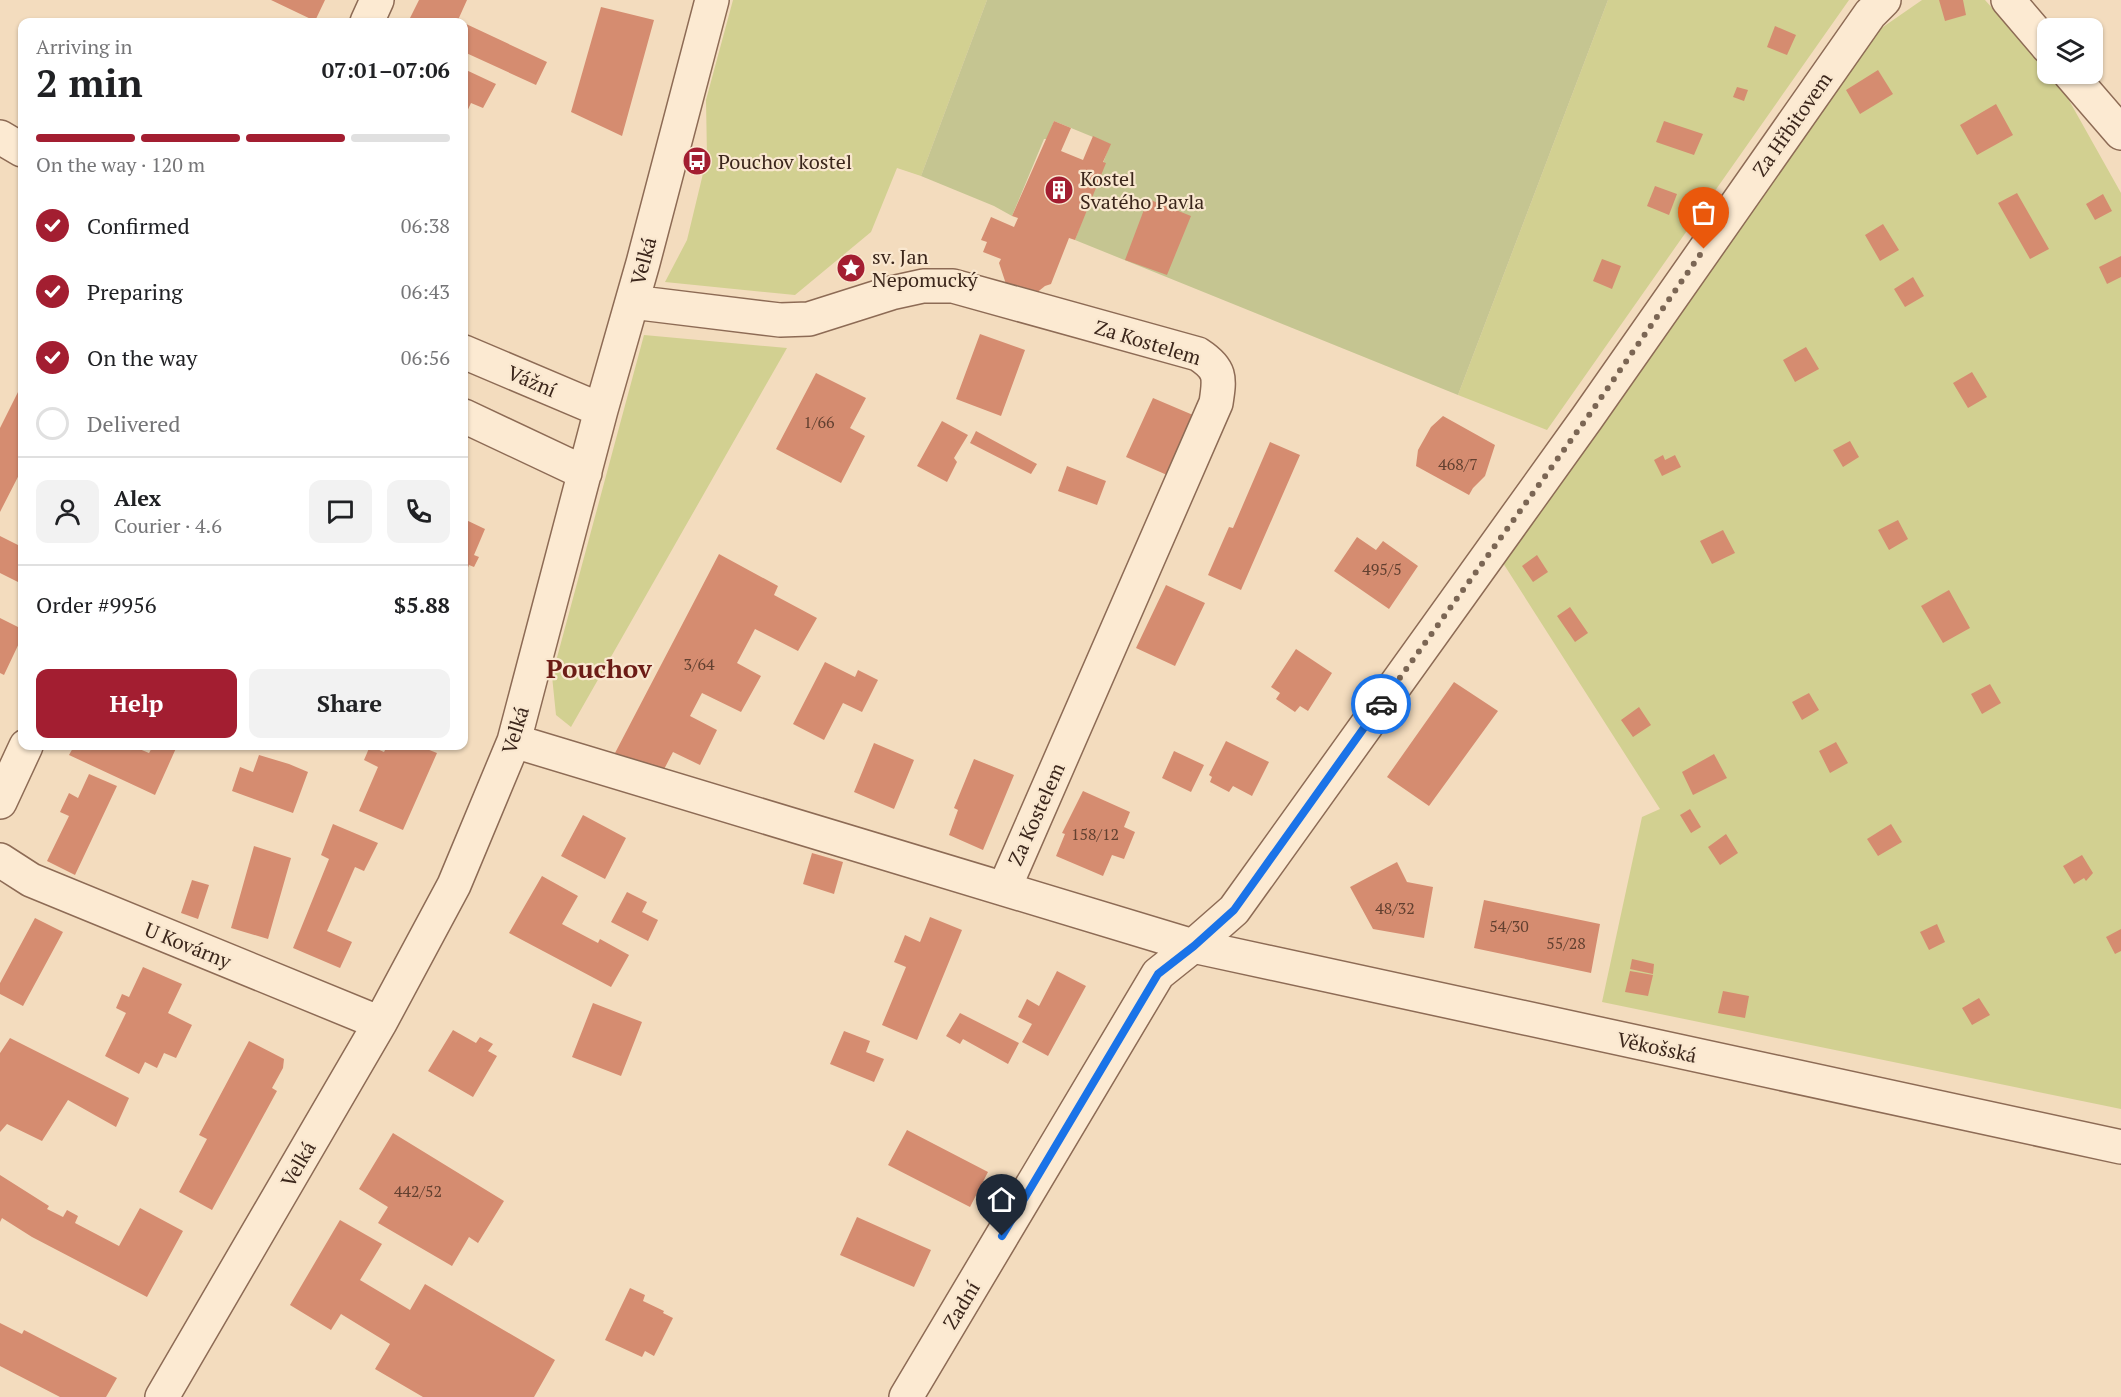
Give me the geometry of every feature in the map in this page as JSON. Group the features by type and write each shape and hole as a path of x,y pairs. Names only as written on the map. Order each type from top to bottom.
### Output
{"street":[{"path":"369,18 377,0"},
{"name":"Velká","path":"162,1397 380,1023 454,885 514,741 712,0"},
{"name":"Za Hřbitovem","path":"1194,946 1234,910 1587,418 1870,14 1884,0"},
{"path":"2008,0 2037,34"},
{"path":"2079,84 2121,133"},
{"path":"0,137 18,148"},
{"name":"Za Kostelem","path":"632,302 780,320 809,319 891,293 923,286 953,286 1198,354 1213,363 1219,388 1216,403 1004,889"},
{"name":"Vážní","path":"468,354 601,410"},
{"path":"468,418 585,473"},
{"name":"Za Kostelem","path":"514,741 1194,946"},
{"path":"0,802 24,750"},
{"name":"U Kovárny","path":"0,860 31,880 380,1023"},
{"name":"Věkošská","path":"1194,946 2121,1147"},
{"name":"Zadní","path":"906,1397 1158,974 1194,946"}],"shaded area":[{"path":"733,0 987,0 921,176 897,168 871,232 795,295 665,282 687,240 707,157 706,100"},
{"path":"1608,0 1849,0 1547,430 1458,395"},
{"path":"1922,0 1985,0 2037,59 2037,84 2059,84 2061,86 2121,193 2121,1109 1602,1002 1642,817 1660,809 1503,563 1857,45"},
{"path":"644,335 787,348 571,727 556,715 552,676"}],"green space":[{"path":"987,0 1608,0 1458,395 1075,240 1110,144 1054,121 1047,139 1044,139 1012,216 994,206 921,176"}],"building":[{"path":"271,0 325,0 316,18 309,18"},
{"path":"419,0 467,0 459,18 410,18"},
{"path":"1939,0 1963,0 1966,15 1945,21"},
{"path":"601,7 654,20 622,136 571,112"},
{"path":"468,25 547,62 536,85 468,54"},
{"path":"1775,26 1796,35 1787,55 1767,47"},
{"path":"1878,70 1893,94 1860,114 1846,90"},
{"path":"468,71 496,84 483,108 471,103 468,109"},
{"path":"1737,87 1748,90 1744,101 1733,97"},
{"path":"1996,104 2013,135 1977,155 1960,125"},
{"name":"Kostel Svatého Pavla","path":"1054,121 1071,128 1061,151 1083,160 1093,136 1111,144 1103,162 1106,163 1075,240 1069,238 1051,284 1035,294 1007,287 999,263 1001,259 983,252 987,242 981,240 991,217 1014,227 1018,218 1012,216"},
{"path":"1664,121 1703,134 1694,155 1656,142"},
{"path":"1655,186 1677,194 1669,215 1647,206"},
{"path":"2017,193 2049,249 2030,259 1998,203"},
{"path":"2103,194 2112,211 2095,220 2086,204"},
{"path":"1148,199 1191,216 1167,275 1125,260"},
{"path":"1883,224 1899,250 1880,261 1865,235"},
{"path":"2121,256 2121,277 2107,284 2099,267"},
{"path":"1602,259 1621,266 1612,289 1593,281"},
{"path":"1913,277 1924,296 1905,307 1894,289"},
{"path":"980,334 1025,350 1001,416 956,399"},
{"path":"1806,347 1819,369 1795,382 1783,360"},
{"path":"1972,372 1987,397 1968,408 1953,383"},
{"path":"816,373 866,398 850,428 865,436 841,483 776,449"},
{"path":"18,392 18,477 0,512 0,428"},
{"path":"1153,398 1193,415 1167,475 1126,457"},
{"path":"1443,416 1495,445 1485,476 1469,495 1416,466 1418,450 1431,427"},
{"path":"942,421 968,435 954,458 957,462 947,482 917,466"},
{"path":"976,431 1037,464 1031,474 970,443"},
{"path":"1850,441 1859,457 1843,467 1833,450"},
{"path":"1270,442 1300,455 1241,590 1208,575 1229,527 1233,528"},
{"path":"1663,455 1665,460 1675,455 1681,467 1662,476 1654,460"},
{"path":"1067,466 1106,481 1097,505 1058,491"},
{"path":"1898,520 1908,539 1889,550 1878,530"},
{"path":"468,521 485,529 474,555 479,557 474,567 469,565 468,568"},
{"path":"1723,530 1735,553 1712,564 1700,541"},
{"path":"0,536 18,545 18,582 0,573"},
{"path":"1357,537 1376,550 1383,541 1418,566 1389,609 1334,571"},
{"path":"719,554 778,586 774,595 817,618 798,651 755,629 737,663 761,676 741,712 702,693 690,716 717,730 700,765 673,752 660,777 615,753"},
{"path":"1537,555 1548,572 1533,582 1522,566"},
{"path":"1166,585 1205,603 1175,666 1136,648"},
{"path":"1949,590 1970,628 1943,643 1921,606"},
{"path":"1570,607 1588,633 1575,642 1557,616"},
{"path":"0,618 18,627 18,645 4,675 0,673"},
{"path":"1296,649 1332,673 1308,711 1300,706 1295,712 1276,699 1280,693 1271,687"},
{"path":"825,662 855,677 858,670 878,680 862,712 843,703 824,740 793,724"},
{"path":"1454,682 1498,711 1429,806 1387,777"},
{"path":"1990,684 2001,703 1982,714 1971,694"},
{"path":"1809,693 1819,710 1802,720 1792,702"},
{"path":"1639,707 1651,725 1633,737 1621,720"},
{"path":"1226,741 1269,762 1252,796 1233,786 1229,792 1210,782 1212,777 1209,775"},
{"path":"1836,742 1848,763 1830,773 1819,751"},
{"path":"874,743 914,760 894,809 854,792"},
{"path":"72,750 142,750 149,753 151,750 175,750 155,795 69,755"},
{"path":"368,750 384,752 385,750 429,750 437,753 403,830 359,811 378,767 364,760"},
{"path":"1174,751 1204,765 1191,792 1162,778"},
{"path":"1714,754 1727,778 1693,795 1682,772"},
{"path":"259,755 308,772 293,813 232,791 240,767 253,772"},
{"path":"974,759 1014,775 983,850 949,835 958,810 954,808"},
{"path":"89,774 117,786 75,875 47,861 69,816 60,812 69,793 78,798"},
{"path":"1083,791 1130,812 1124,827 1135,832 1124,859 1112,855 1103,876 1056,856 1065,834 1062,833"},
{"path":"1690,809 1701,827 1691,833 1680,815"},
{"path":"583,815 626,838 605,879 561,856"},
{"path":"333,824 378,843 364,871 355,867 327,931 352,942 340,968 293,948 329,859 321,855"},
{"path":"1891,824 1902,842 1878,856 1867,839"},
{"path":"1726,834 1738,853 1720,865 1708,847"},
{"path":"254,846 291,858 268,939 231,928"},
{"path":"812,853 843,862 834,894 803,884"},
{"path":"2082,855 2093,873 2086,881 2084,878 2074,884 2063,866"},
{"path":"1397,862 1407,882 1433,887 1424,938 1373,929 1350,887"},
{"path":"542,876 578,896 562,924 598,943 600,939 629,955 611,987 509,933"},
{"path":"192,880 209,885 198,919 181,913"},
{"path":"627,892 647,902 642,912 658,920 648,941 611,922"},
{"path":"1484,900 1600,924 1591,973 1474,948"},
{"path":"930,917 962,930 917,1040 882,1025 906,967 894,962 905,935 920,942"},
{"path":"35,918 63,932 23,1006 0,994 0,983"},
{"path":"1937,924 1945,942 1929,950 1920,932"},
{"path":"2121,929 2121,951 2115,954 2106,937"},
{"path":"1632,959 1654,964 1653,974 1630,969"},
{"path":"143,967 182,984 168,1013 192,1025 176,1058 164,1053 157,1068 145,1062 139,1074 105,1056 126,1013 116,1008 122,994 129,997"},
{"path":"1057,971 1086,986 1048,1056 1022,1042 1032,1024 1018,1017 1027,999 1039,1006"},
{"path":"1630,971 1653,975 1648,996 1625,992"},
{"path":"1723,991 1749,996 1745,1018 1718,1013"},
{"path":"1979,998 1990,1015 1972,1025 1962,1008"},
{"path":"593,1003 642,1022 621,1076 572,1057"},
{"path":"960,1013 1019,1043 1008,1064 963,1039 960,1044 946,1036"},
{"path":"453,1030 476,1043 480,1037 493,1044 488,1051 497,1056 473,1097 428,1071"},
{"path":"844,1031 870,1041 866,1052 884,1059 874,1082 830,1064"},
{"path":"10,1038 129,1098 116,1127 68,1100 42,1141 7,1124 0,1132 0,1053"},
{"path":"249,1041 284,1059 283,1068 272,1088 277,1091 212,1210 179,1192 207,1139 199,1135"},
{"path":"907,1130 988,1172 970,1207 888,1165"},
{"path":"393,1133 504,1201 478,1243 469,1237 452,1266 378,1223 388,1207 359,1189"},
{"path":"0,1175 49,1206 47,1209 63,1217 67,1210 78,1216 75,1223 119,1246 140,1208 183,1231 147,1297 32,1237 2,1218 0,1222"},
{"path":"857,1217 931,1250 914,1287 840,1255"},
{"path":"340,1220 382,1244 360,1280 410,1310 425,1284 555,1360 534,1397 423,1397 375,1369 390,1344 341,1314 331,1330 290,1305"},
{"path":"630,1288 645,1295 643,1301 673,1318 654,1356 645,1351 642,1357 605,1340"},
{"path":"0,1323 22,1334 24,1330 117,1378 106,1397 60,1397 0,1366"}],"way so far":[{"path":"1381,704 1587,418 1704,249"}],"place":[{"name":"Pouchov kostel","path":"697,161"},
{"name":"Kostel Svatého Pavla","path":"1059,190"},
{"name":"sv. Jan Nepomucký","path":"851,268"}],"district":[{"name":"Pouchov","path":"599,668"}],"route":[{"path":"1002,1236 1158,974 1234,910 1381,704"}]}
